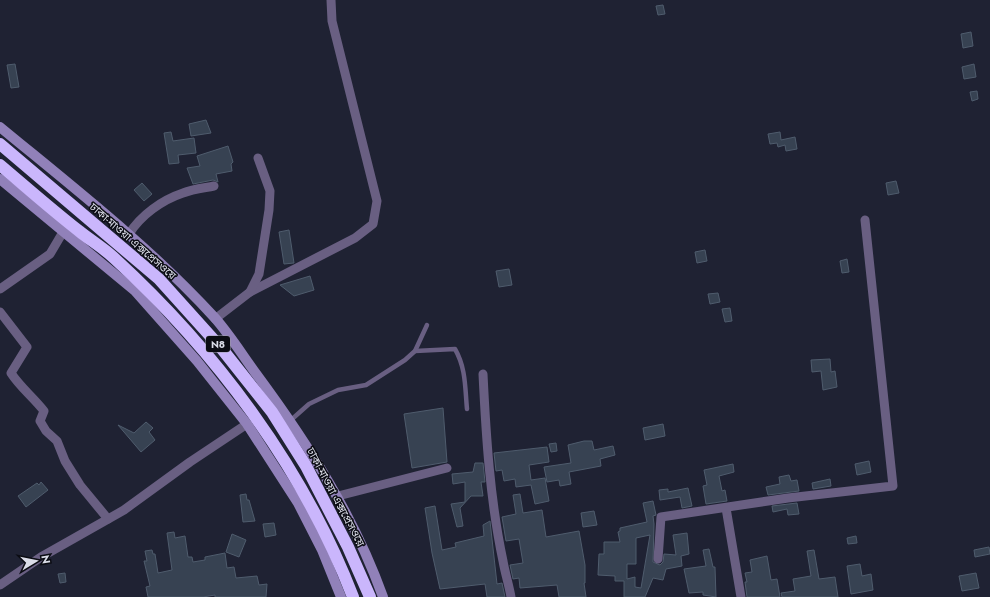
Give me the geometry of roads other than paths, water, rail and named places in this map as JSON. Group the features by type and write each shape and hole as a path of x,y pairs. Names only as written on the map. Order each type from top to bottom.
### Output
{"highway":[{"name":"ঢাকা-মাওয়া এক্সপ্রেসওয়ে","path":"0,144 159,279 222,349 272,412 306,466 348,547 370,597"},
{"name":"N8","path":"0,165 78,231 112,256 144,288 212,362 271,439 312,507 340,564 353,597"}],"main road":[{"path":"0,127 129,234 215,319 291,420 338,496 357,532 383,597"},
{"path":"0,179 135,291 197,361 247,424 298,502 322,550 341,597"}],"street":[{"path":"215,319 250,292 355,238 373,224 377,201 332,22 331,0"},
{"path":"250,292 259,274 269,210 270,191 258,158"},
{"path":"129,234 136,222 147,212 183,193 214,186"},
{"path":"658,559 661,517 796,497 893,486 864,220"},
{"path":"0,288 50,254 63,232"},
{"path":"0,312 27,347 11,373 19,385 31,394 44,411 40,421 46,431 57,441 65,461 80,485 108,519"},
{"path":"483,374 485,425 496,515 503,561 511,597"},
{"path":"0,584 41,557 108,519 247,424"},
{"path":"338,496 447,468"},
{"path":"726,508 741,597"}],"lane":[{"path":"291,420 309,404 338,390 366,384 405,360 415,351 427,325"},
{"path":"415,351 455,349 461,360 464,371 467,409"}]}
